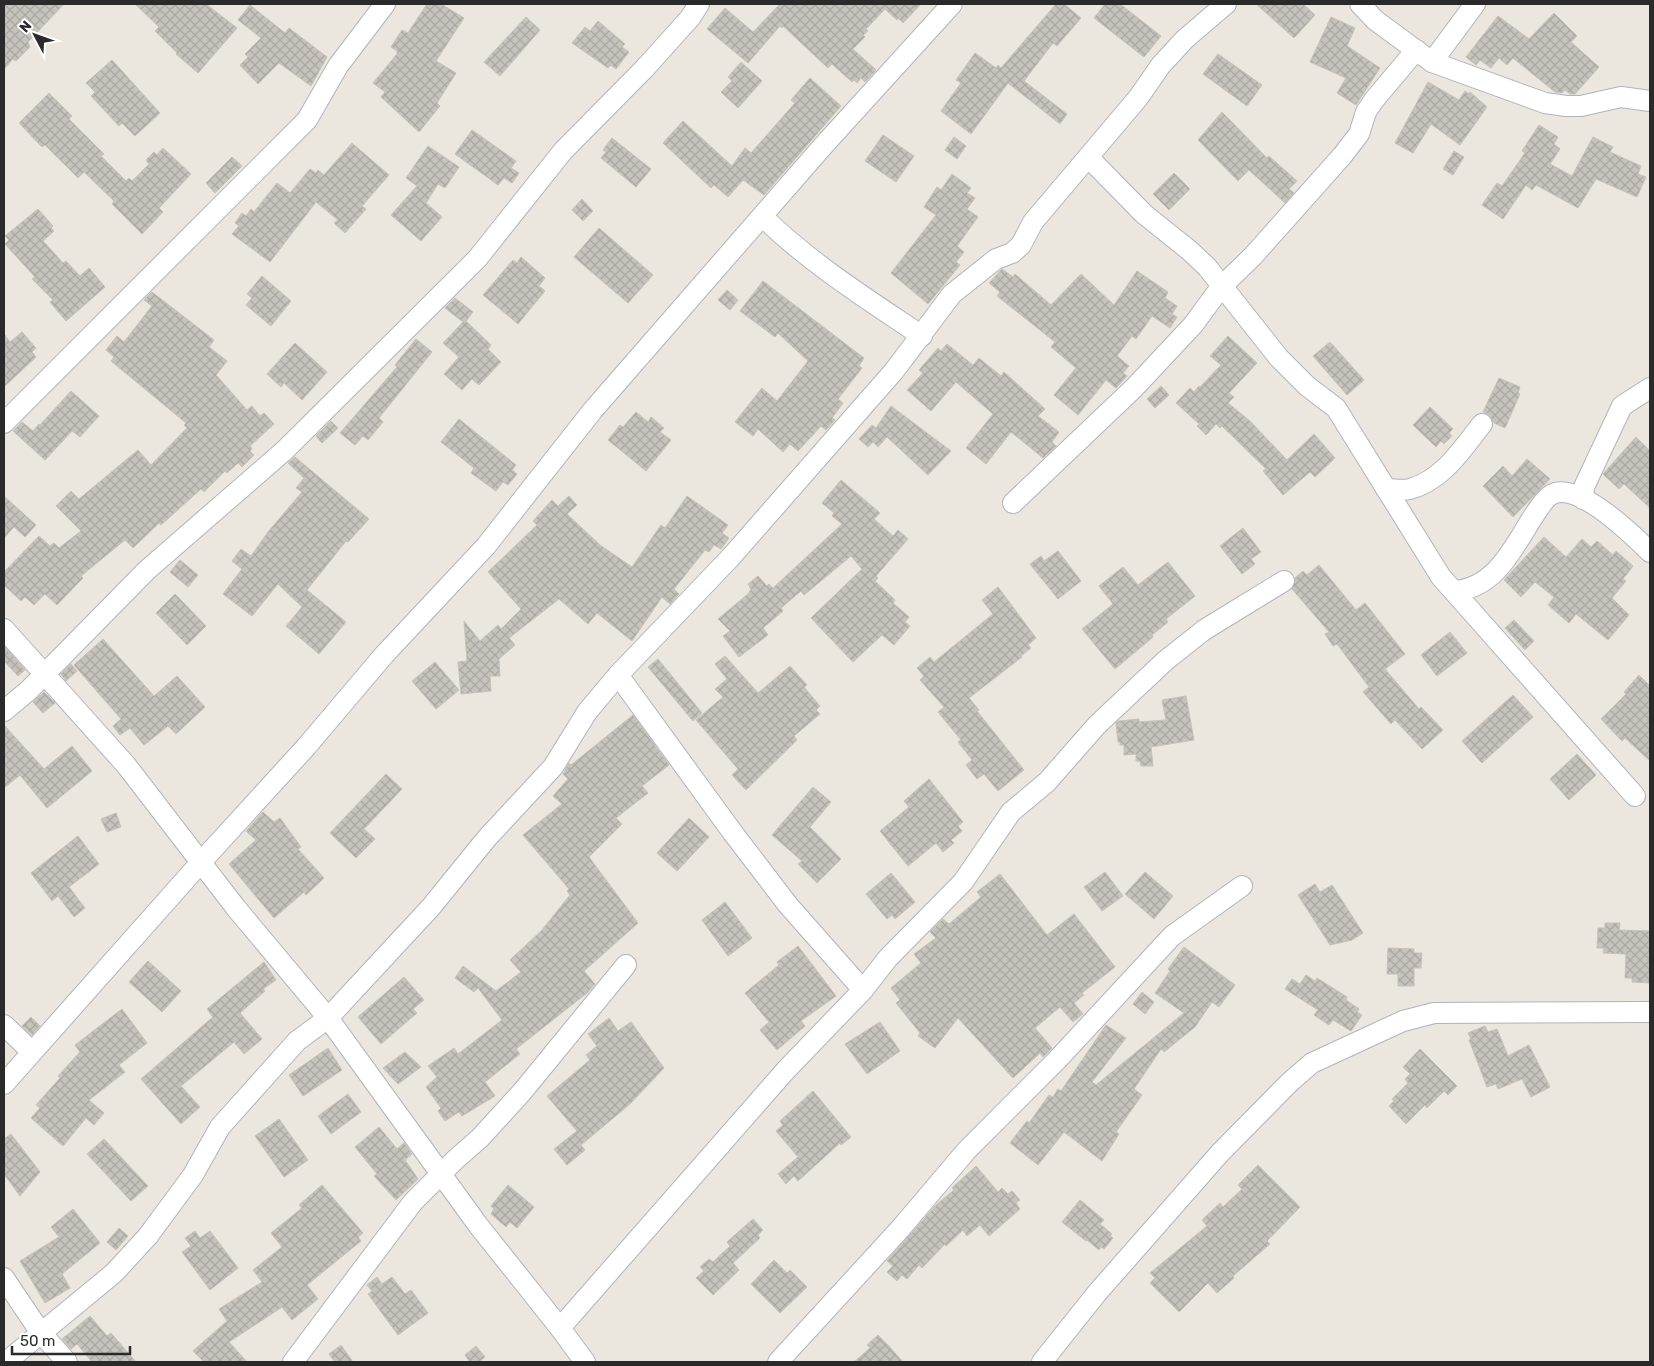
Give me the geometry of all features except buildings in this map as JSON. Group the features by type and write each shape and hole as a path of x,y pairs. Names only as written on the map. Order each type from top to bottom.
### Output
{"street":[{"path":"4,423 307,120 338,66 385,4"},
{"path":"4,711 29,690 147,570 285,450 477,259 563,151 645,68 690,18 699,4"},
{"path":"4,1084 202,860 306,747 384,655 486,546 593,410 823,146 952,4"},
{"path":"6,1362 114,1273 148,1236 193,1175 220,1127 297,1041 328,1018 372,973 457,878 487,838 553,767 587,712 618,675 730,558 894,371 952,294 996,259 1012,253 1021,245 1033,222 1138,98 1161,65 1185,39 1226,4"},
{"path":"1360,4 1375,20 1432,62 1545,103 1581,106 1621,97 1650,102"},
{"path":"1432,62 1475,4"},
{"path":"1013,503 1134,388 1193,326 1221,287 1253,256 1342,156 1359,134 1366,112 1374,100 1416,50"},
{"path":"1089,158 1144,214 1207,267 1279,358 1307,386 1336,408 1441,577 1575,731 1635,796"},
{"path":"763,217 786,240 922,336"},
{"path":"1583,499 1584,487 1622,406 1650,388"},
{"path":"1386,489 1409,490 1431,481 1446,469 1482,424"},
{"path":"1455,591 1476,585 1493,574 1509,558 1533,516 1552,494 1568,493 1583,499 1612,518 1650,552"},
{"path":"560,1328 786,1070 863,990 888,958 963,882 1011,812 1047,782 1097,725 1165,661 1204,630 1284,581"},
{"path":"4,629 126,765 202,860 236,908 328,1018 440,1174 585,1362"},
{"path":"618,675 732,833 788,905 863,990"},
{"path":"778,1362 900,1228 967,1150 1058,1059 1172,936 1242,886"},
{"path":"293,1362 413,1202 440,1174 480,1138 522,1092 626,965"},
{"path":"1042,1362 1097,1293 1220,1153 1290,1082 1312,1063 1403,1021 1434,1013 1650,1012"},
{"path":"4,1025 32,1052"},
{"path":"4,1278 41,1333 67,1362"}]}
